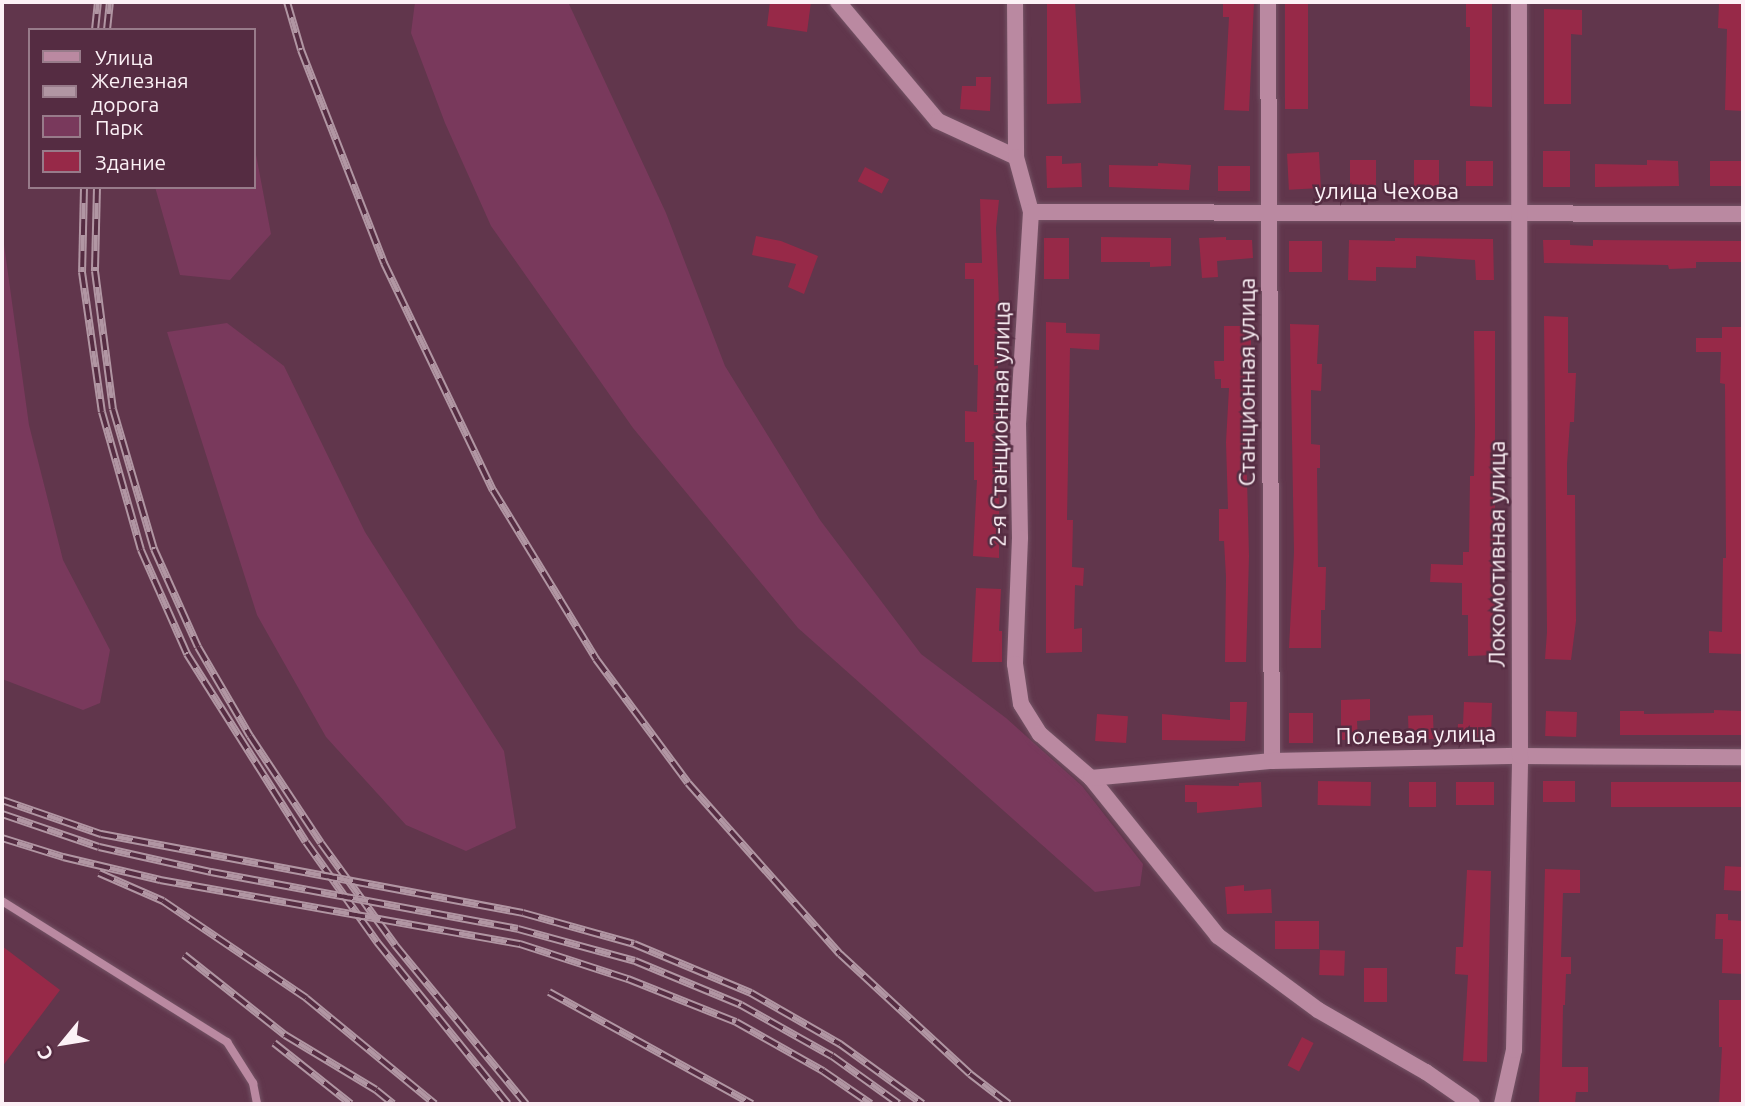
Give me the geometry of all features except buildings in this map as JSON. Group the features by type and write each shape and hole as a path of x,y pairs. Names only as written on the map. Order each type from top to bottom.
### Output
{"street":[{"path":"838,2 938,121 1016,157"},
{"name":"2-я Станционная улица","path":"1015,2 1016,157 1031,212 1018,423 1020,538 1015,664 1021,704 1040,734 1091,778 1218,936 1318,1010 1426,1072 1472,1104"},
{"name":"Станционная улица","path":"1268,2 1272,761"},
{"name":"Локомотивная улица","path":"1502,1104 1514,1050 1520,756 1519,2"},
{"name":"улица Чехова","path":"1031,212 1743,214"},
{"name":"Полевая улица","path":"1091,778 1272,761 1520,756 1743,757"}],"lane":[{"path":"2,901 227,1042 254,1083 257,1104"}],"green space":[{"path":"415,2 568,2 666,213 725,366 820,520 921,654 1006,718 1082,786 1143,864 1140,886 1095,892 798,628 633,428 491,226 445,123 411,33"},
{"path":"256,155 271,234 230,280 180,275 156,189 256,189"},
{"path":"2,230 29,425 63,560 110,650 100,703 83,710 2,679"},
{"path":"227,323 284,366 365,532 504,751 516,828 466,851 406,825 326,737 257,615 167,332"}],"railway":[{"path":"95,28 98,2"},
{"path":"107,28 110,2"},
{"path":"287,2 301,50 384,263 493,490 596,659 688,783 840,954 970,1074 1009,1104"},
{"path":"84,189 82,272 102,412 141,550 187,654 306,842 377,942 508,1104"},
{"path":"97,189 95,271 113,409 154,549 198,647 250,736 321,843 395,945 526,1104"},
{"path":"2,800 101,834 523,913 634,944 751,993 840,1044 923,1104"},
{"path":"2,814 99,847 211,872 518,929 635,961 741,1005 832,1056 899,1104"},
{"path":"2,838 63,857 160,880 520,944 628,979 736,1022 823,1071 871,1104"},
{"path":"99,873 163,901 306,998 435,1104"},
{"path":"184,955 285,1035 376,1090 393,1104"},
{"path":"549,992 752,1104"},
{"path":"274,1043 351,1104"}]}
